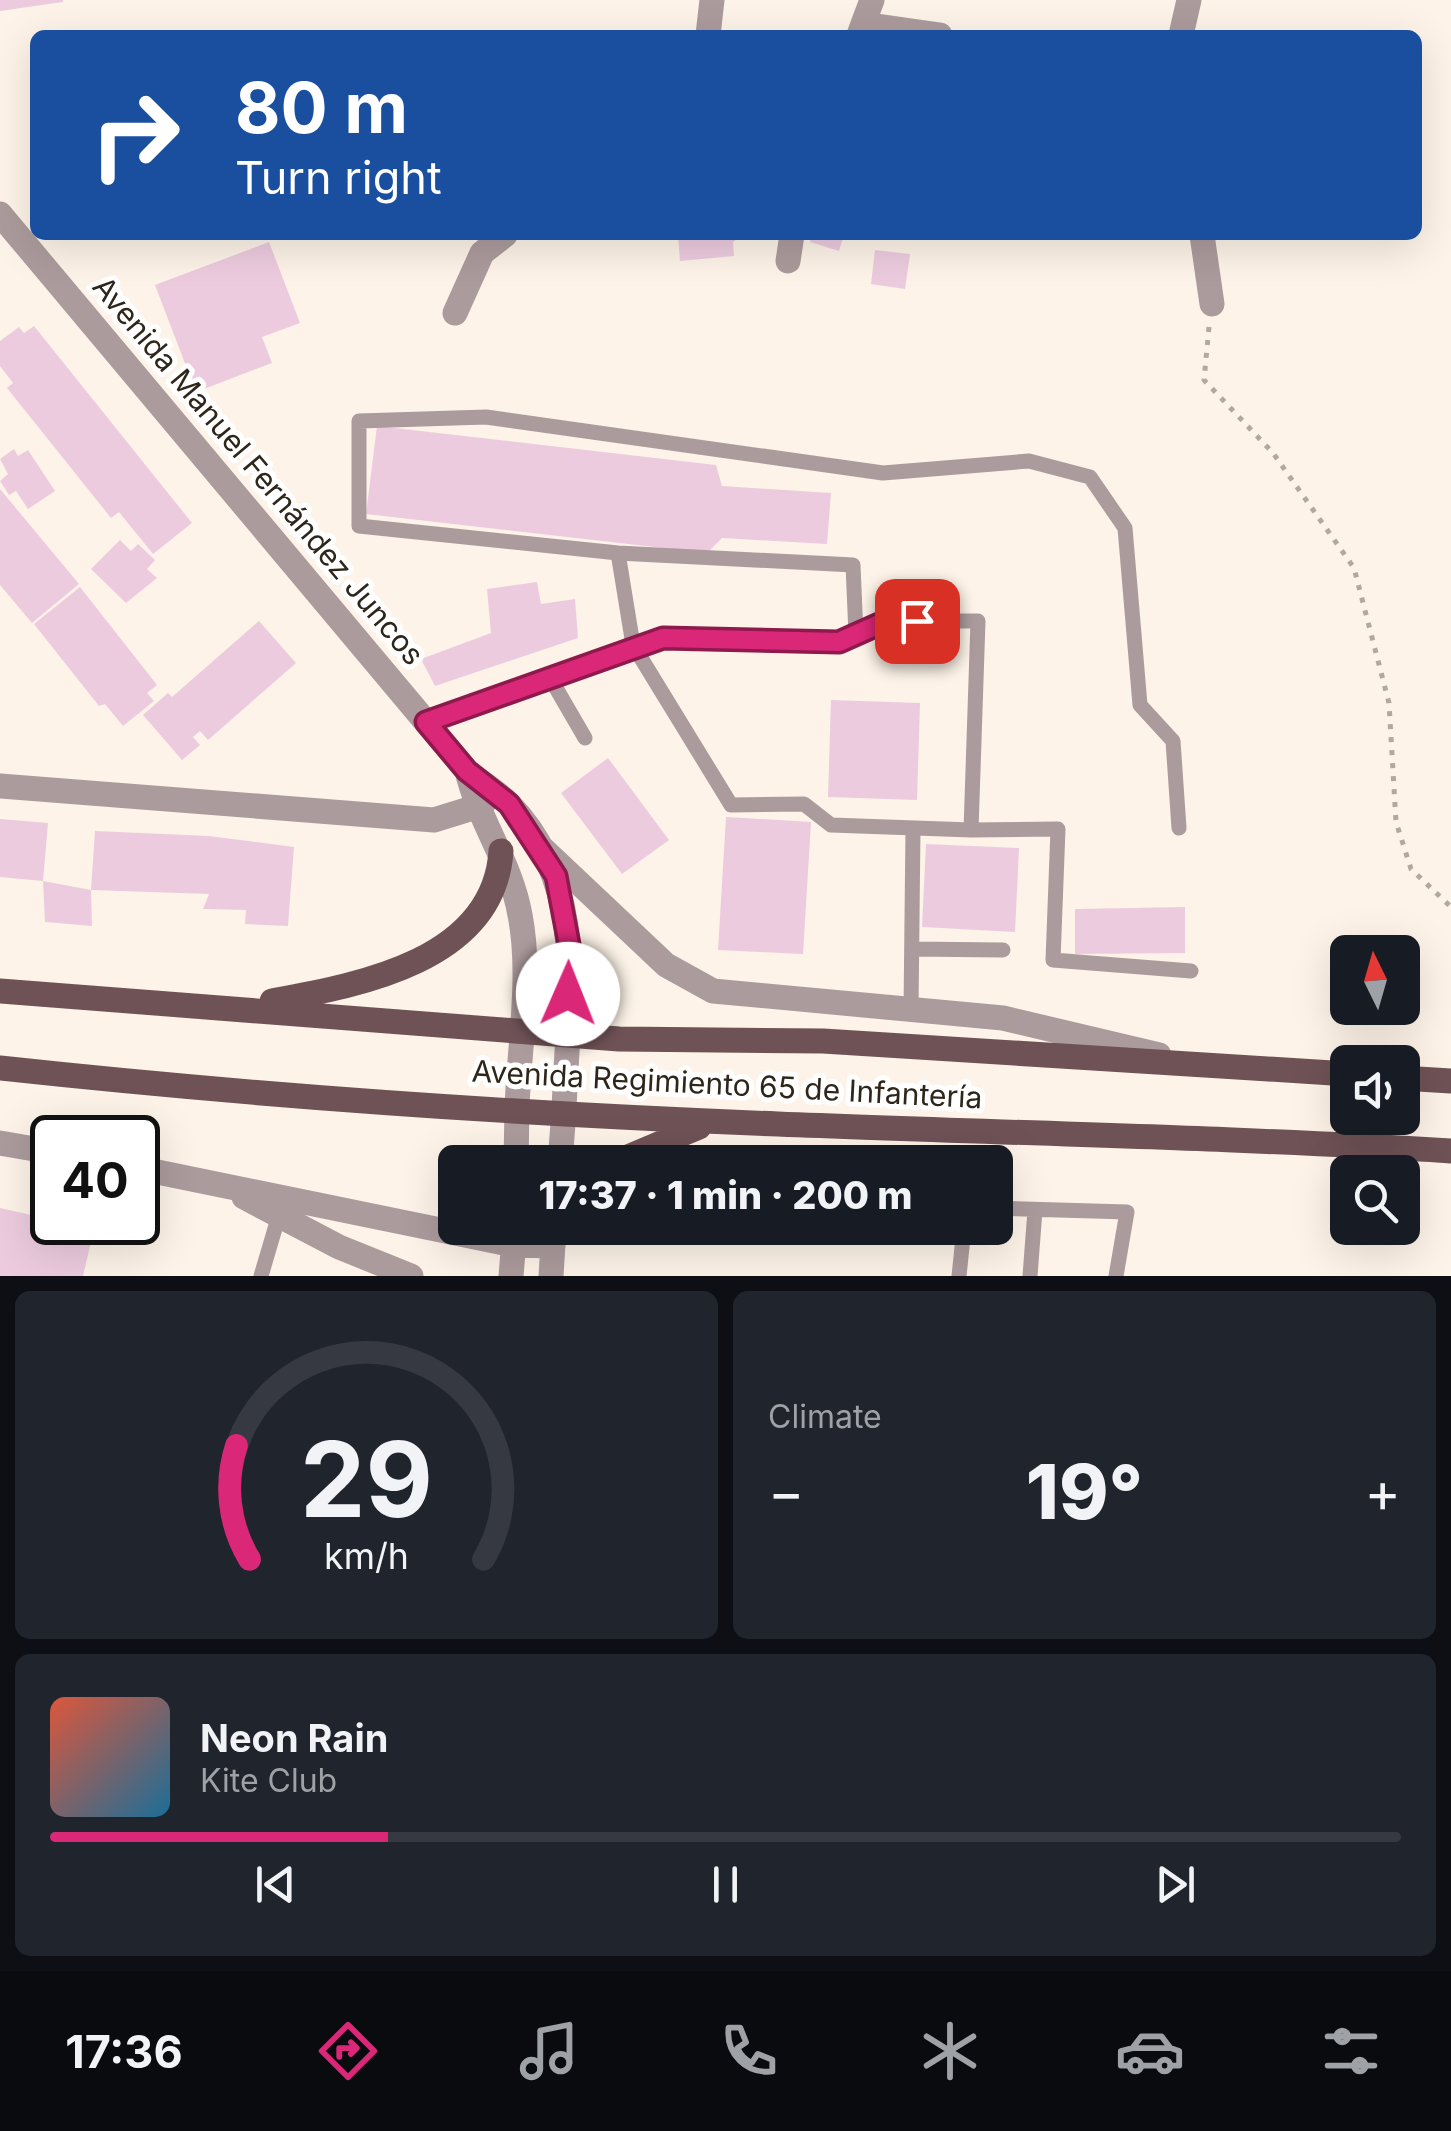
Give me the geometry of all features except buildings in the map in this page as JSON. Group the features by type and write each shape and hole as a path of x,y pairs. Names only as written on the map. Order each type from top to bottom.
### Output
{"main road":[{"path":"237,1007 386,975 446,946 478,915 500,871 502,850"},
{"name":"Avenida Regimiento 65 de Infantería","path":"0,991 566,1034 823,1042 1330,1073"},
{"name":"Avenida Regimiento 65 de Infantería","path":"0,1068 163,1086 718,1122 1260,1139 1451,1151"},
{"path":"1420,1079 1451,1081"},
{"path":"654,1145 718,1122"}],"street":[{"path":"709,30 712,0"},
{"path":"1182,30 1189,0"},
{"path":"865,20 915,30"},
{"name":"Avenida Manuel Fernández Juncos","path":"0,214 467,771 485,800 521,917 516,1145"},
{"path":"455,313 482,253 499,240"},
{"path":"788,261 791,240"},
{"path":"1203,240 1212,304"},
{"path":"0,786 434,820 485,800"},
{"name":"Avenida Manuel Fernández Juncos","path":"485,800 509,804 540,846 556,876 566,915 571,955 561,1145"},
{"path":"540,846 666,964 713,992 1003,1018 1203,1066"},
{"path":"0,1143 30,1148"},
{"path":"160,1172 438,1227"},
{"path":"213,1181 411,1276"},
{"path":"415,1224 438,1222"},
{"path":"511,1276 514,1245"},
{"path":"551,1276 553,1245"}],"lane":[{"path":"856,635 853,565 618,554 359,526 358,421 486,417 883,472 1029,461 1090,477 1125,528 1140,705 1173,741 1179,828"},
{"path":"618,554 634,645 731,805 804,804 830,825 1058,829 1053,960 1190,971"},
{"path":"426,722 634,645 663,638 839,642 886,621 978,621 971,830"},
{"path":"549,676 584,738"},
{"path":"912,1010 913,828"},
{"path":"912,949 1003,950"},
{"path":"1013,1209 1127,1212 1116,1276"},
{"path":"1030,1276 1034,1210"},
{"path":"261,1276 278,1215"},
{"path":"959,1276 962,1245"}],"path":[{"path":"1212,304 1204,380 1273,453 1354,568 1389,703 1396,822 1411,869 1451,908"}],"route":[{"path":"568,994 571,955 556,876 540,846 509,804 467,771 426,722 634,645 663,638 839,642 886,621 917,621"}]}
